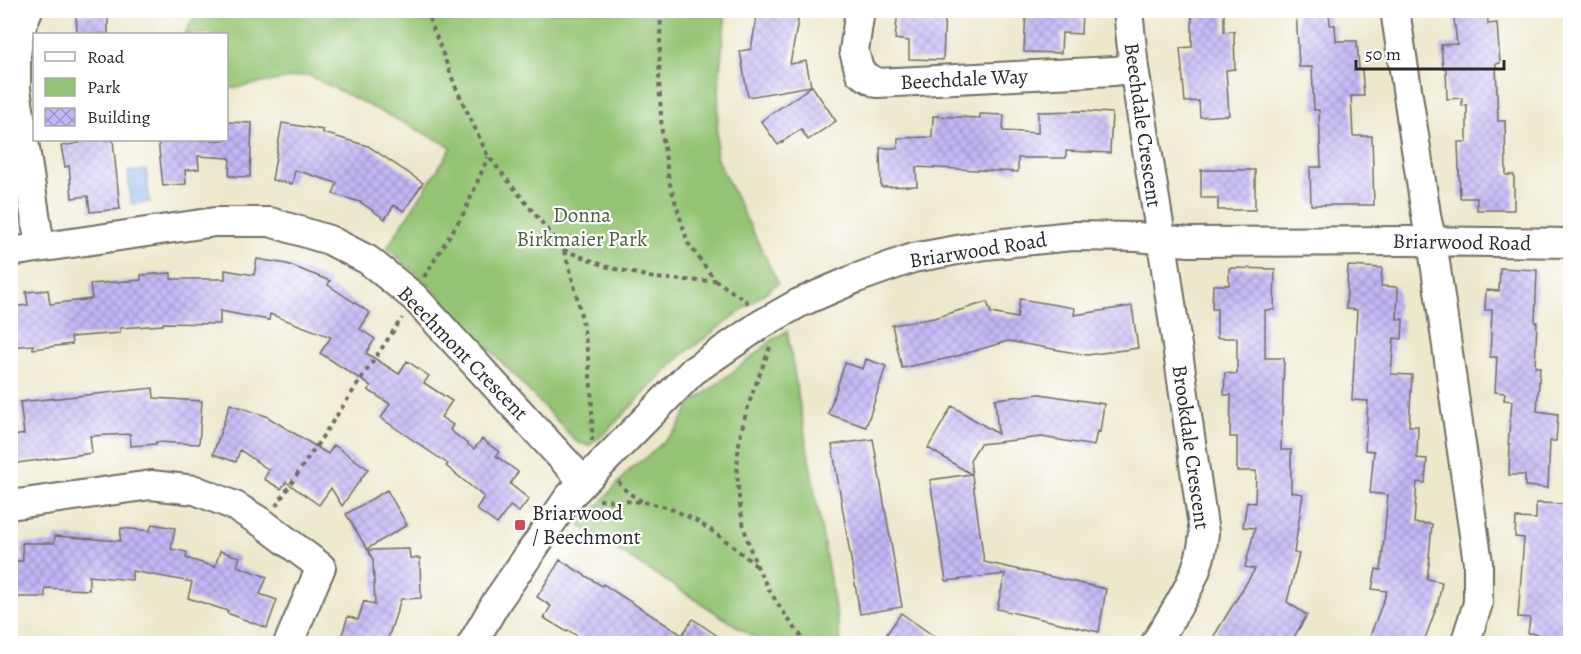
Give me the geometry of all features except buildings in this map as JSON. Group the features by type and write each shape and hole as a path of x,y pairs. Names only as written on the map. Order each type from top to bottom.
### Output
{"street":[{"path":"28,10 18,33 16,89 40,247"},
{"name":"Beechdale Way","path":"860,10 854,51 860,73 877,83 1114,71 1134,68"},
{"name":"Beechdale Crescent","path":"1128,10 1134,68 1161,239"},
{"path":"1395,10 1426,221 1432,241 1478,563 1478,603 1465,644"},
{"name":"Beechmont Crescent","path":"10,252 215,222 270,222 329,240 368,260 414,297 594,481"},
{"name":"Briarwood Road","path":"481,641 546,528 568,497 594,481 693,371 760,325 799,303 857,278 913,258 985,245 1072,236 1189,242 1570,243"},
{"name":"Brookdale Crescent","path":"1155,644 1187,592 1203,550 1204,533 1161,239"},
{"path":"10,506 151,485 195,490 236,506 321,567 288,644"}],"path":[{"path":"426,10 456,88 488,156 564,250 576,289 585,331 592,408 591,449 594,481"},
{"path":"662,10 659,80 662,133 669,181 688,243 715,280 746,301 771,343 745,416 739,444 737,478 743,520 757,566 783,613 807,644"},
{"path":"272,512 406,313 465,212 488,156"},
{"path":"564,250 608,267 654,278 715,280"},
{"path":"594,481 627,492 643,502"},
{"path":"594,481 699,522 722,537 757,566"}],"green space":[{"name":"Donna Birkmaier Park","path":"197,11 726,11 720,70 716,157 778,283 681,356 604,434 589,446 577,442 429,285 387,248 452,147 308,75 228,89 228,33 186,33"},
{"path":"787,331 841,643 763,643 580,526 634,465 645,459 677,429 691,404 772,340"}],"water":[{"path":"146,170 150,202 131,204 128,172"}],"place":[{"name":"Briarwood / Beechmont","path":"520,525"}]}
